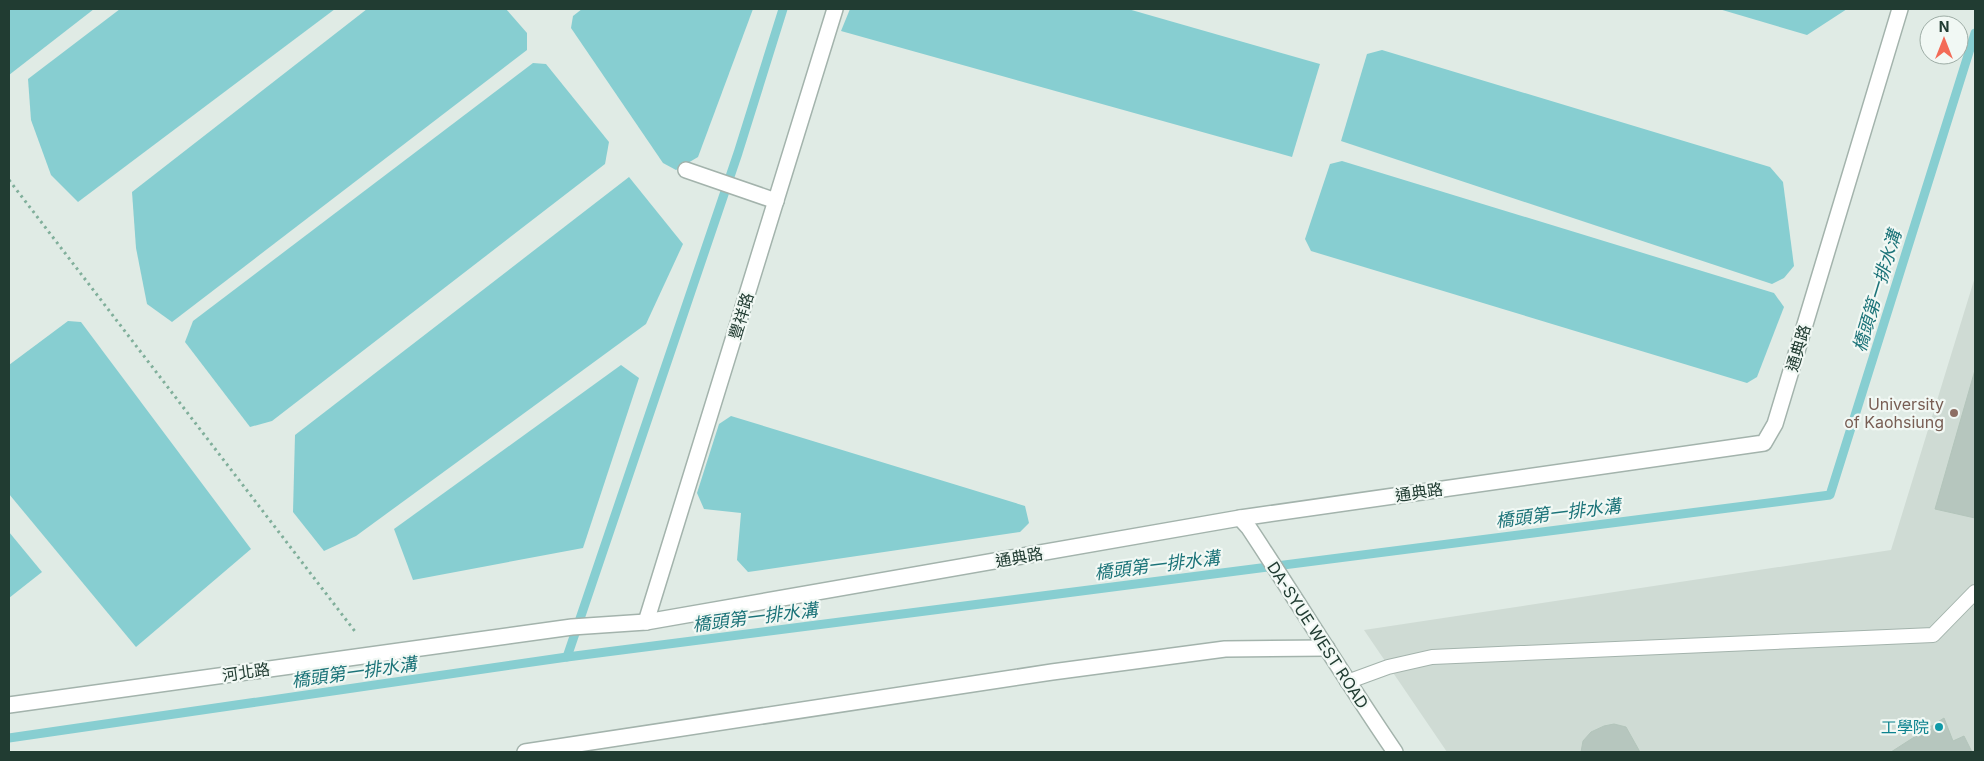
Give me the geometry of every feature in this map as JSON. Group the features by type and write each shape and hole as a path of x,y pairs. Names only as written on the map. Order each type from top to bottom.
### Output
{"street":[{"name":"豐祥路","path":"646,622 835,9"},
{"name":"通典路","path":"572,627 646,622 1244,523 1764,442 1775,424 1900,9"},
{"path":"686,170 776,201"},
{"name":"DA-SYUE WEST ROAD","path":"1244,523 1324,642 1347,682 1395,752"},
{"name":"河北路","path":"9,705 572,627"},
{"path":"525,752 1033,675 1225,648 1324,642"}],"lane":[{"path":"1347,682 1388,667 1432,657 1933,635 1975,592"}],"path":[{"path":"9,180 372,654"}],"shaded area":[{"name":"University of Kaohsiung","path":"1975,277 1975,752 1447,752 1364,630 1891,550"}],"water":[{"path":"9,9 94,9 9,75"},
{"path":"120,9 335,9 78,202 51,175 31,120 28,79"},
{"path":"367,9 506,9 527,33 527,50 172,322 147,304 136,248 132,192"},
{"path":"582,9 753,9 698,157 676,170 663,163 571,28 573,16"},
{"path":"850,9 1128,9 1320,64 1292,157 841,31"},
{"path":"1719,9 1847,9 1807,35"},
{"path":"1382,50 1770,167 1783,182 1794,266 1784,278 1772,284 1341,141 1367,54"},
{"path":"533,63 546,64 609,142 605,164 272,421 250,427 185,342 193,321"},
{"path":"1342,161 1774,293 1784,307 1757,377 1747,383 1311,251 1305,239 1330,164"},
{"path":"629,177 683,244 646,324 356,536 324,551 293,512 295,435"},
{"path":"68,321 81,322 251,549 136,647 9,494 9,365"},
{"path":"621,365 639,378 583,548 413,580 394,529"},
{"path":"731,416 1025,506 1029,523 1020,532 748,572 737,560 741,513 704,509 697,493 719,424"},
{"path":"9,532 42,572 9,598"}],"building":[{"path":"1975,370 1975,518 1935,509"},
{"name":"工學院","path":"1944,718 1953,741 1964,736 1972,752 1891,752"},
{"path":"1614,724 1626,727 1640,752 1581,752 1583,741 1591,732"}],"waterway":[{"path":"567,657 738,153 783,9"},
{"name":"橋頭第一排水溝","path":"9,738 567,657 1830,495 1975,33"}],"place":[{"name":"University of Kaohsiung","path":"1954,413"},
{"name":"工學院","path":"1939,727"}]}
